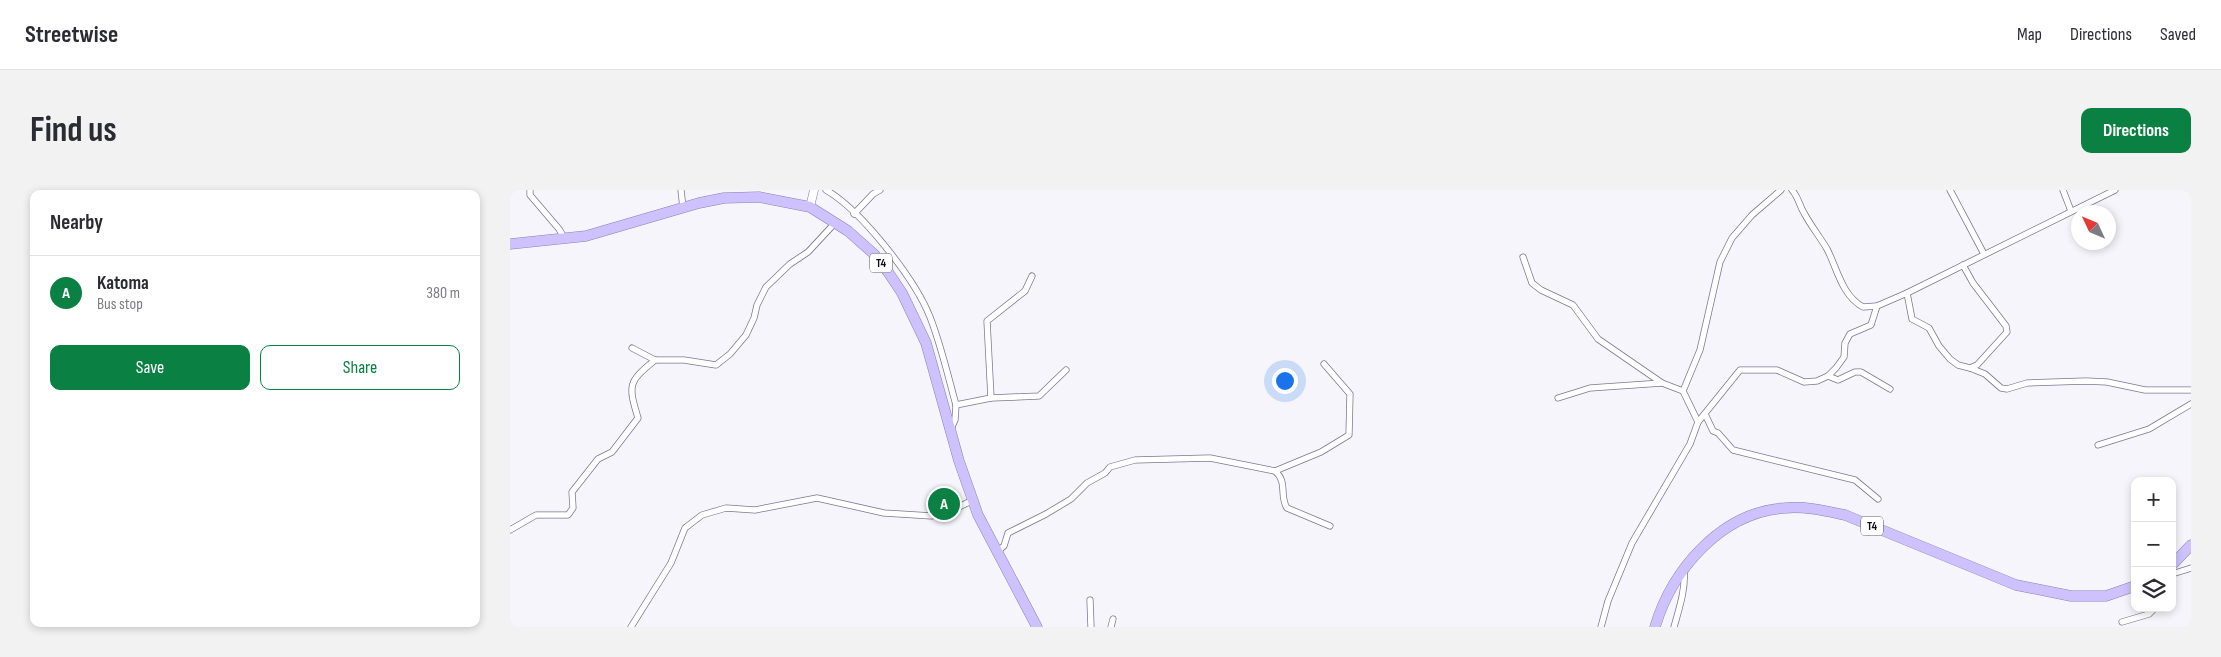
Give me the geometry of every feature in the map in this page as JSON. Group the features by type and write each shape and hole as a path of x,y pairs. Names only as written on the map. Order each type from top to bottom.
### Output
{"highway":[{"name":"T4","path":"510,244 564,240 586,236 683,208 723,194 759,197 810,207 836,223 874,254 902,293 926,343 950,430 978,515 1036,627"},
{"name":"T4","path":"1655,627 1660,609 1684,567 1717,535 1746,517 1784,508 1816,509 1845,515 2016,585 2071,596 2106,596 2131,587"},
{"path":"2176,561 2191,545"}],"main road":[{"path":"810,207 814,190"}],"street":[{"path":"530,190 530,195 559,229 564,240"},
{"path":"681,190 683,208"},
{"path":"826,190 834,194 897,261 929,315 956,405 956,420 950,430"},
{"path":"854,214 873,194 880,190"},
{"path":"1683,392 1700,350 1720,262 1732,238 1752,215 1781,190"},
{"path":"1792,190 1799,198 1803,212 1822,240 1833,266 1851,297 1863,307 1877,306 1907,293 2071,211 2063,190"},
{"path":"1950,190 1984,254"},
{"path":"2084,205 2115,190"},
{"path":"632,348 655,360 684,360 716,365 730,354 746,335 766,287 790,264 808,252 836,223"},
{"path":"1523,257 1532,283 1541,290 1573,305 1598,339 1662,383 1683,392 1698,422"},
{"path":"1963,265 1973,283 2006,326 2007,332 1977,364 1970,368"},
{"path":"991,398 987,321 1025,291 1032,276"},
{"path":"1907,293 1912,319 1929,328 1939,346 1950,359 1958,365 1985,374 2001,388 2027,383 2086,381 2107,382 2145,390 2191,390"},
{"path":"1601,627 1608,600 1632,543 1690,444 1698,422 1740,370 1777,370 1804,382 1828,376 1844,357 1845,343 1850,334 1871,325 1877,306"},
{"path":"510,530 536,515 568,515 573,508 572,492 598,459 612,452 638,418 630,392 636,376 655,360"},
{"path":"997,552 1004,546 1008,533 1071,499 1087,483 1102,476 1110,468 1124,462 1142,459 1155,461 1204,457 1275,471 1321,452 1350,435 1350,394 1324,364"},
{"path":"956,405 991,398 1039,396 1066,370"},
{"path":"1828,376 1838,380 1855,372 1861,372 1890,389"},
{"path":"1558,398 1590,388 1662,383"},
{"path":"2098,445 2149,429 2191,404"},
{"path":"1704,414 1713,431 1720,435 1732,450 1855,480 1878,499"},
{"path":"1275,471 1283,482 1284,502 1287,508 1330,526"},
{"path":"631,627 671,563 685,528 702,515 726,508 755,510 816,498 884,513 932,516 957,508 973,500"},
{"path":"1674,627 1685,578 1684,567"},
{"path":"2176,573 2191,568"},
{"path":"1090,600 1091,627"},
{"path":"2122,622 2151,612"},
{"path":"1111,627 1114,619"}],"place":[{"name":"Katoma","path":"944,504"}]}
